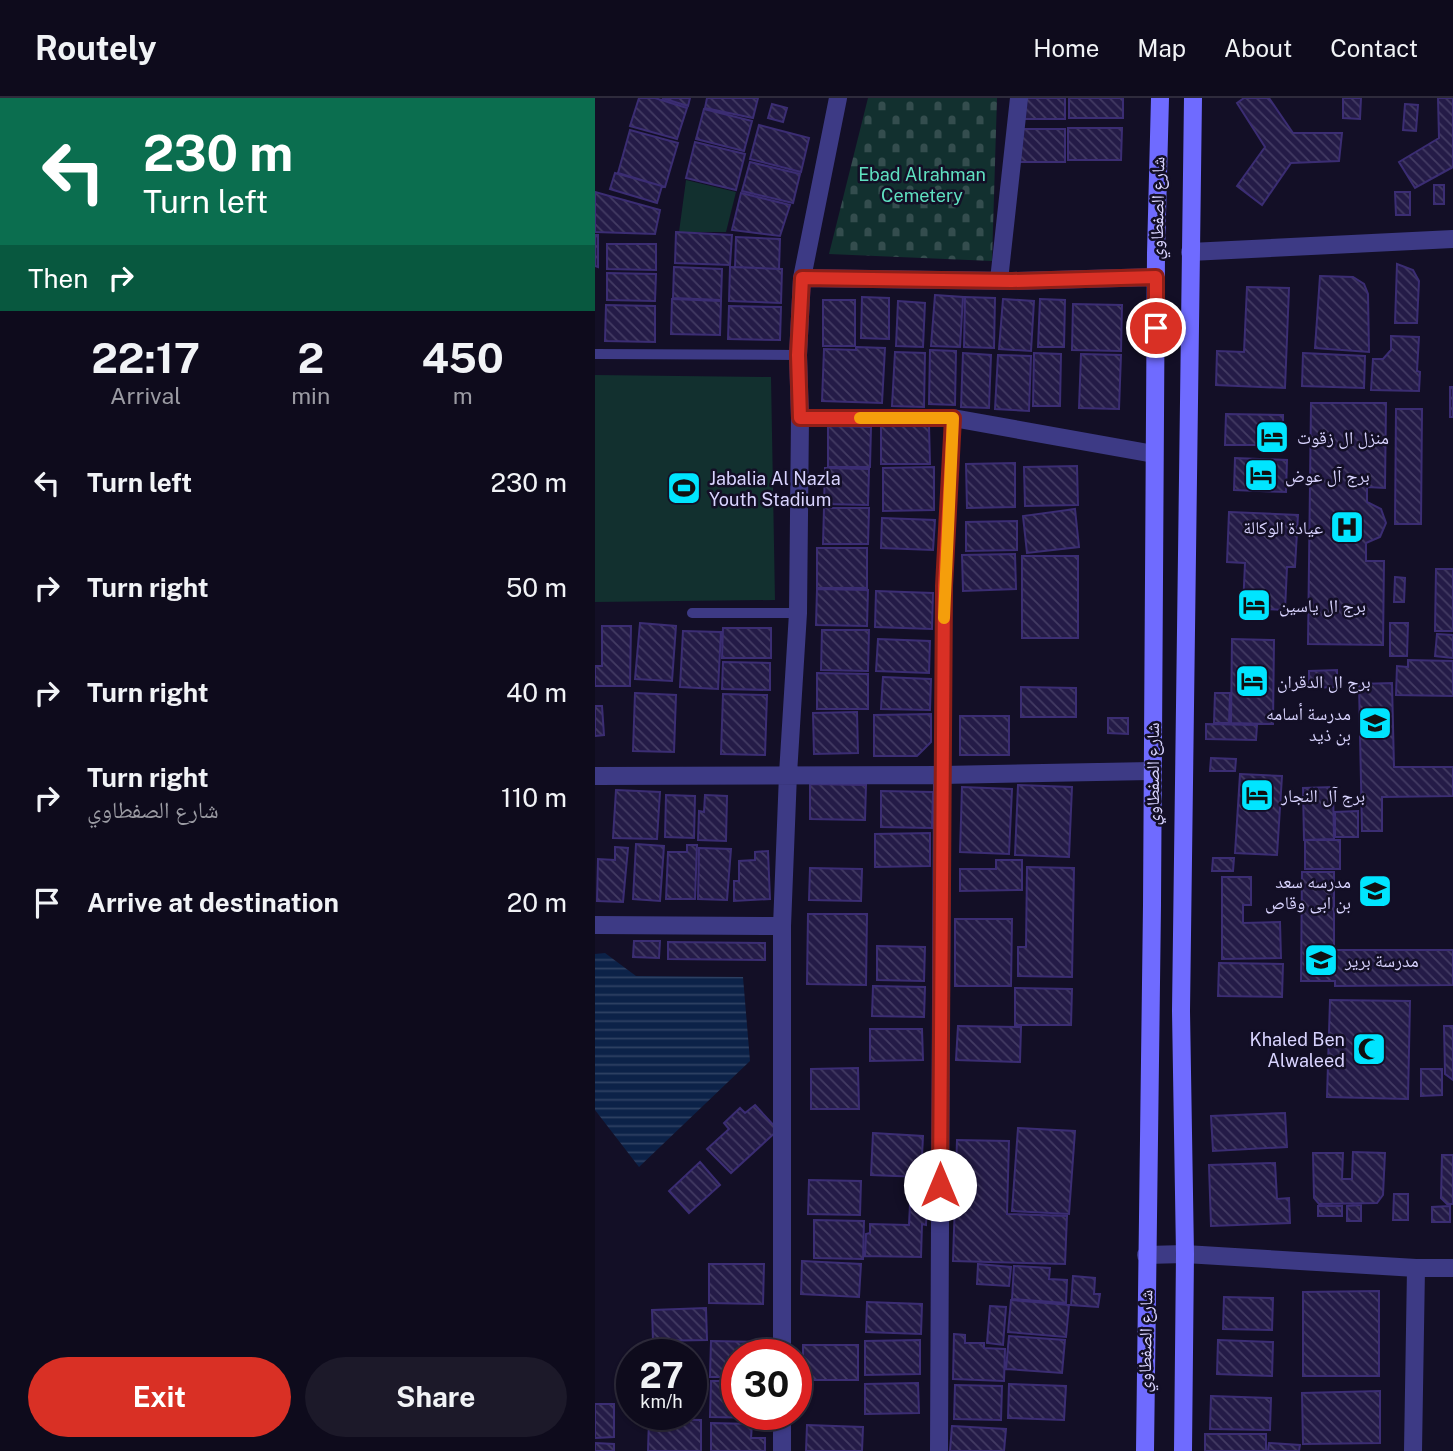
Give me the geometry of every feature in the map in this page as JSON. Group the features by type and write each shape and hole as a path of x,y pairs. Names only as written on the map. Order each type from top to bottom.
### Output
{"main road":[{"name":"شارع الصفطاوي","path":"1145,1451 1160,98"},
{"name":"شارع الصفطاوي","path":"1183,1451 1185,1254 1181,1012 1193,98"}],"street":[{"path":"782,1339 782,926 787,774 798,612 798,355 802,278 838,98"},
{"path":"999,280 1019,98"},
{"path":"1191,252 1453,239"},
{"path":"802,278 999,280 1156,277"},
{"path":"800,418 953,418 1154,454"},
{"path":"595,776 942,775 1151,771"},
{"path":"939,1451 942,775"},
{"path":"595,925 782,926"},
{"path":"1146,1255 1185,1254 1453,1268"},
{"path":"1413,1451 1416,1268"},
{"path":"782,1430 782,1451"}],"lane":[{"path":"595,354 798,355"},
{"path":"942,775 944,586 953,418"},
{"path":"692,612 798,612"}],"green space":[{"name":"Ebad Alrahman Cemetery","path":"868,98 997,98 992,261 829,254"},
{"path":"686,180 736,192 726,232 679,232"},
{"name":"Jabalia Al Nazla Youth Stadium","path":"595,375 771,377 775,600 595,602"}],"water":[{"path":"605,953 636,976 743,977 750,1061 639,1167 595,1110 595,954"}],"building":[{"path":"639,98 655,98 687,108 677,139 630,126"},
{"path":"662,98 690,98 688,106"},
{"path":"707,98 758,98 753,118 705,108"},
{"path":"1021,98 1065,98 1065,119 1021,119"},
{"path":"1069,98 1123,98 1123,118 1069,118"},
{"path":"1244,98 1269,98 1293,133 1342,133 1339,161 1291,163 1262,205 1237,186 1265,147 1237,103"},
{"path":"1343,98 1361,98 1360,119 1343,118"},
{"path":"1438,98 1453,98 1453,167 1415,188 1399,162 1439,138"},
{"path":"772,104 787,108 783,122 768,118"},
{"path":"1405,104 1418,105 1416,131 1403,130"},
{"path":"704,109 752,121 744,151 696,139"},
{"path":"759,125 809,138 801,172 750,159"},
{"path":"1068,128 1122,128 1121,160 1068,160"},
{"path":"1020,129 1065,129 1065,162 1020,162"},
{"path":"630,130 678,143 665,187 618,173"},
{"path":"695,142 745,154 736,190 686,178"},
{"path":"750,162 800,174 793,203 742,191"},
{"path":"615,173 662,186 657,203 610,189"},
{"path":"1434,185 1444,185 1444,204 1434,204"},
{"path":"595,192 660,210 655,234 595,232"},
{"path":"1395,192 1410,192 1410,215 1396,215"},
{"path":"741,193 790,205 780,236 732,230"},
{"path":"676,232 732,235 730,265 675,263"},
{"path":"595,235 598,235 598,267 595,266"},
{"path":"736,237 780,239 779,269 735,267"},
{"path":"607,244 656,244 656,270 607,269"},
{"path":"1397,264 1413,270 1419,281 1417,323 1395,323"},
{"path":"674,267 722,269 721,300 673,298"},
{"path":"730,267 782,269 781,303 729,301"},
{"path":"607,273 656,274 655,301 607,300"},
{"path":"1320,276 1353,277 1364,284 1368,294 1369,352 1315,348"},
{"path":"1247,287 1289,288 1285,388 1216,385 1217,351 1244,352"},
{"path":"935,295 963,297 960,347 931,346"},
{"path":"862,297 889,298 889,339 861,338"},
{"path":"965,297 995,298 994,348 964,347"},
{"path":"672,299 721,301 720,335 671,334"},
{"path":"1003,299 1034,301 1031,351 999,349"},
{"path":"1040,299 1065,300 1064,347 1038,347"},
{"path":"823,300 855,300 855,346 823,346"},
{"path":"898,301 925,303 923,347 896,346"},
{"path":"1073,304 1122,305 1121,351 1072,350"},
{"path":"606,305 655,306 655,342 605,341"},
{"path":"729,306 781,307 780,340 728,339"},
{"path":"1391,336 1419,337 1419,391 1371,390 1373,359 1383,359 1391,350"},
{"path":"856,347 885,348 882,403 822,401 824,349 856,350"},
{"path":"930,350 956,351 955,405 929,404"},
{"path":"895,352 925,353 924,407 892,406"},
{"path":"963,353 991,355 989,408 961,407"},
{"path":"1034,353 1061,354 1060,406 1033,406"},
{"path":"1303,353 1365,356 1364,388 1302,386"},
{"path":"1081,354 1121,355 1119,409 1079,408"},
{"path":"998,355 1031,356 1029,411 995,409"},
{"path":"1450,387 1453,387 1453,417 1450,417"},
{"name":"عيادة الوكالة","path":"1311,403 1386,403 1385,488 1367,487 1367,502 1381,509 1386,523 1380,537 1366,543 1366,561 1384,561 1383,645 1308,644"},
{"path":"1396,409 1422,409 1421,524 1395,524"},
{"path":"1226,414 1283,415 1283,445 1225,445"},
{"path":"929,425 930,464 881,464 881,426"},
{"path":"828,426 871,427 870,467 828,467"},
{"name":"برج آل عوض","path":"1235,458 1287,460 1286,492 1234,490"},
{"path":"1015,463 1015,507 967,508 966,464"},
{"path":"1077,466 1078,505 1025,506 1024,467"},
{"path":"934,467 934,510 883,511 883,468"},
{"path":"825,468 869,469 868,505 824,504"},
{"path":"824,508 869,508 868,544 823,544"},
{"path":"1075,509 1079,547 1027,553 1023,516"},
{"path":"1229,512 1298,515 1295,567 1287,567 1285,610 1243,608 1245,563 1227,562"},
{"path":"882,518 935,520 933,550 881,548"},
{"path":"1017,521 1017,550 966,551 966,522"},
{"path":"817,548 867,548 867,588 817,588"},
{"path":"1015,554 1016,589 963,591 962,555"},
{"path":"1022,556 1078,556 1078,638 1022,638"},
{"path":"1436,569 1453,569 1453,631 1435,631"},
{"path":"1395,577 1405,578 1404,602 1394,602"},
{"path":"817,589 868,590 867,626 816,625"},
{"path":"876,591 933,593 932,629 875,627"},
{"path":"640,623 676,626 672,681 635,679"},
{"path":"1390,623 1408,623 1407,656 1390,656"},
{"path":"602,626 631,626 630,686 595,686 595,666 602,666"},
{"path":"723,628 771,628 771,658 722,658"},
{"path":"822,630 869,630 868,671 821,670"},
{"path":"683,631 721,632 718,689 680,687"},
{"path":"1437,634 1453,635 1453,658 1435,656"},
{"path":"878,639 930,641 929,673 876,671"},
{"name":"برج ال الدقران","path":"1232,639 1274,640 1273,724 1231,723"},
{"path":"1408,660 1453,661 1453,696 1396,695 1397,666 1408,667"},
{"path":"723,662 770,663 770,690 722,689"},
{"path":"1337,670 1337,687 1309,688 1309,671"},
{"path":"817,673 868,674 868,709 817,709"},
{"path":"883,677 931,679 930,710 881,709"},
{"path":"1392,683 1394,767 1453,767 1453,796 1382,797 1382,831 1362,831 1359,684"},
{"path":"1021,687 1076,688 1076,717 1021,717"},
{"path":"635,693 676,695 674,752 633,751"},
{"path":"1215,693 1230,693 1229,723 1214,723"},
{"path":"723,694 767,695 765,755 721,754"},
{"path":"595,706 602,706 604,735 595,736"},
{"path":"857,712 858,753 814,754 813,713"},
{"path":"931,714 931,742 917,756 874,756 874,715"},
{"path":"960,716 1009,716 1009,755 960,755"},
{"path":"1108,718 1128,718 1128,734 1108,733"},
{"path":"1206,724 1257,725 1256,740 1206,739"},
{"path":"1211,758 1236,759 1235,771 1210,771"},
{"path":"1240,774 1282,776 1277,855 1235,853"},
{"path":"810,784 866,785 865,820 810,819"},
{"path":"1018,785 1072,787 1069,857 1015,855"},
{"path":"962,787 1012,789 1009,854 960,852"},
{"path":"1333,787 1334,839 1304,840 1303,788"},
{"path":"616,790 660,792 657,839 613,838"},
{"path":"881,791 933,792 932,828 881,827"},
{"path":"666,795 695,796 694,838 665,837"},
{"path":"705,795 727,796 726,841 698,840 699,811 704,812"},
{"path":"1358,811 1358,837 1335,837 1335,812"},
{"path":"930,833 930,866 875,867 875,834"},
{"path":"1305,840 1340,840 1340,869 1305,869"},
{"path":"636,844 664,846 660,901 633,899"},
{"path":"687,845 697,845 695,899 666,899 668,852 687,852"},
{"path":"615,847 628,848 623,902 597,901 598,859 615,860"},
{"path":"699,848 731,849 727,900 698,899"},
{"path":"768,851 770,899 734,901 734,881 739,881 739,861 755,860 755,852"},
{"path":"1213,858 1234,858 1233,871 1212,871"},
{"path":"996,860 1022,860 1022,890 960,891 960,869 996,869"},
{"path":"1027,867 1074,868 1072,977 1018,976 1018,947 1026,947"},
{"path":"810,868 862,869 861,901 809,900"},
{"path":"1302,872 1334,872 1334,950 1453,950 1453,985 1335,986 1335,981 1301,981"},
{"path":"1222,877 1251,877 1251,905 1243,905 1243,923 1280,922 1281,958 1222,959"},
{"path":"808,914 867,914 866,985 807,984"},
{"path":"955,919 1012,919 1011,986 955,986"},
{"path":"634,941 660,941 659,958 633,957"},
{"path":"668,942 765,943 765,960 668,959"},
{"path":"877,946 925,947 924,981 877,980"},
{"path":"1219,963 1283,964 1282,997 1218,996"},
{"path":"873,986 925,987 924,1017 872,1016"},
{"path":"1015,988 1072,989 1071,1025 1015,1025"},
{"name":"Khaled Ben Alwaleed","path":"1330,1000 1410,1001 1408,1099 1327,1097"},
{"path":"958,1026 1021,1027 1020,1062 956,1060"},
{"path":"1444,1026 1453,1026 1453,1080 1445,1074"},
{"path":"870,1029 922,1029 923,1060 870,1061"},
{"path":"858,1068 859,1109 811,1109 811,1069"},
{"path":"1421,1069 1442,1069 1442,1095 1421,1096"},
{"path":"755,1105 778,1130 731,1173 707,1149 729,1129 724,1123 740,1108 745,1113"},
{"path":"1285,1113 1287,1147 1213,1151 1211,1116"},
{"path":"1018,1128 1075,1131 1069,1214 1012,1211"},
{"path":"873,1133 923,1136 921,1177 871,1175"},
{"path":"957,1140 1009,1141 1007,1214 1067,1216 1065,1264 953,1261"},
{"path":"1353,1152 1385,1153 1383,1195 1377,1203 1319,1204 1314,1198 1313,1153 1343,1153 1342,1179 1352,1179"},
{"path":"1442,1155 1453,1155 1453,1204 1447,1204 1441,1198"},
{"path":"700,1162 720,1185 689,1213 669,1191"},
{"path":"1275,1163 1277,1199 1289,1198 1290,1223 1211,1226 1209,1165"},
{"path":"809,1180 861,1181 860,1215 808,1214"},
{"path":"1394,1194 1408,1194 1408,1220 1393,1220"},
{"path":"910,1204 927,1204 926,1225 922,1224 921,1257 865,1256 866,1234 870,1233 870,1224 909,1225"},
{"path":"1361,1205 1361,1221 1347,1221 1347,1206"},
{"path":"1318,1206 1342,1206 1342,1216 1318,1216"},
{"path":"1450,1206 1450,1222 1432,1222 1432,1207"},
{"path":"814,1220 864,1221 863,1259 814,1258"},
{"path":"802,1261 861,1264 859,1297 801,1294"},
{"path":"709,1264 764,1264 763,1304 709,1303"},
{"path":"978,1264 1011,1267 1009,1286 977,1284"},
{"path":"1014,1266 1050,1268 1049,1279 1067,1280 1066,1303 1012,1299"},
{"path":"1073,1276 1095,1278 1094,1294 1100,1294 1098,1307 1071,1305"},
{"path":"1379,1291 1379,1376 1303,1376 1303,1292"},
{"path":"1224,1297 1273,1298 1272,1330 1223,1329"},
{"path":"1011,1300 1069,1305 1066,1337 1008,1332"},
{"path":"867,1302 922,1304 921,1334 866,1332"},
{"path":"990,1306 1006,1307 1003,1345 987,1343"},
{"path":"706,1308 707,1339 653,1339 652,1310"},
{"path":"954,1334 965,1335 965,1343 984,1343 984,1348 1005,1349 1004,1381 953,1379"},
{"path":"1009,1336 1065,1340 1062,1373 1006,1369"},
{"path":"920,1340 920,1374 865,1375 865,1341"},
{"path":"1218,1340 1273,1342 1272,1376 1217,1374"},
{"path":"711,1341 721,1341 721,1377 710,1377"},
{"path":"812,1345 858,1345 858,1380 812,1380"},
{"path":"711,1381 721,1381 721,1417 710,1417"},
{"path":"918,1383 919,1413 865,1414 865,1384"},
{"path":"1009,1384 1066,1386 1064,1420 1008,1418"},
{"path":"955,1385 1002,1386 1001,1420 954,1419"},
{"path":"1380,1391 1380,1443 1303,1444 1302,1393"},
{"path":"1211,1396 1271,1398 1270,1430 1210,1429"},
{"path":"595,1404 614,1404 614,1437 595,1438"},
{"path":"711,1423 721,1423 721,1430 752,1430 751,1438 765,1438 765,1451 711,1451"},
{"path":"812,1425 863,1427 862,1451 806,1451 807,1430 812,1430"},
{"path":"952,1426 1006,1429 1004,1451 950,1451"},
{"path":"649,1430 701,1430 701,1451 648,1451"},
{"path":"1205,1434 1266,1434 1266,1451 1205,1451"},
{"path":"595,1443 614,1444 614,1451 595,1451"},
{"path":"1269,1443 1300,1445 1299,1451 1268,1451"}],"slow traffic":[{"path":"860,418 953,418 944,618"}],"place":[{"name":"منزل ال زقوت","path":"1272,437"},
{"name":"برج آل عوض","path":"1261,475"},
{"name":"Jabalia Al Nazla Youth Stadium","path":"684,488"},
{"name":"عيادة الوكالة","path":"1347,527"},
{"name":"برج ال ياسين","path":"1254,605"},
{"name":"برج ال الدقران","path":"1252,681"},
{"name":"مدرسة أسامه بن ذيد","path":"1375,723"},
{"name":"برج آل النجار","path":"1257,795"},
{"name":"مدرسه سعد بن ابى وقاص","path":"1375,891"},
{"name":"مدرسة برير","path":"1321,960"},
{"name":"Khaled Ben Alwaleed","path":"1369,1049"}],"route":[{"path":"940,1185 944,586 953,418 800,418 798,355 802,278 1012,281 1156,277 1156,328"}]}
